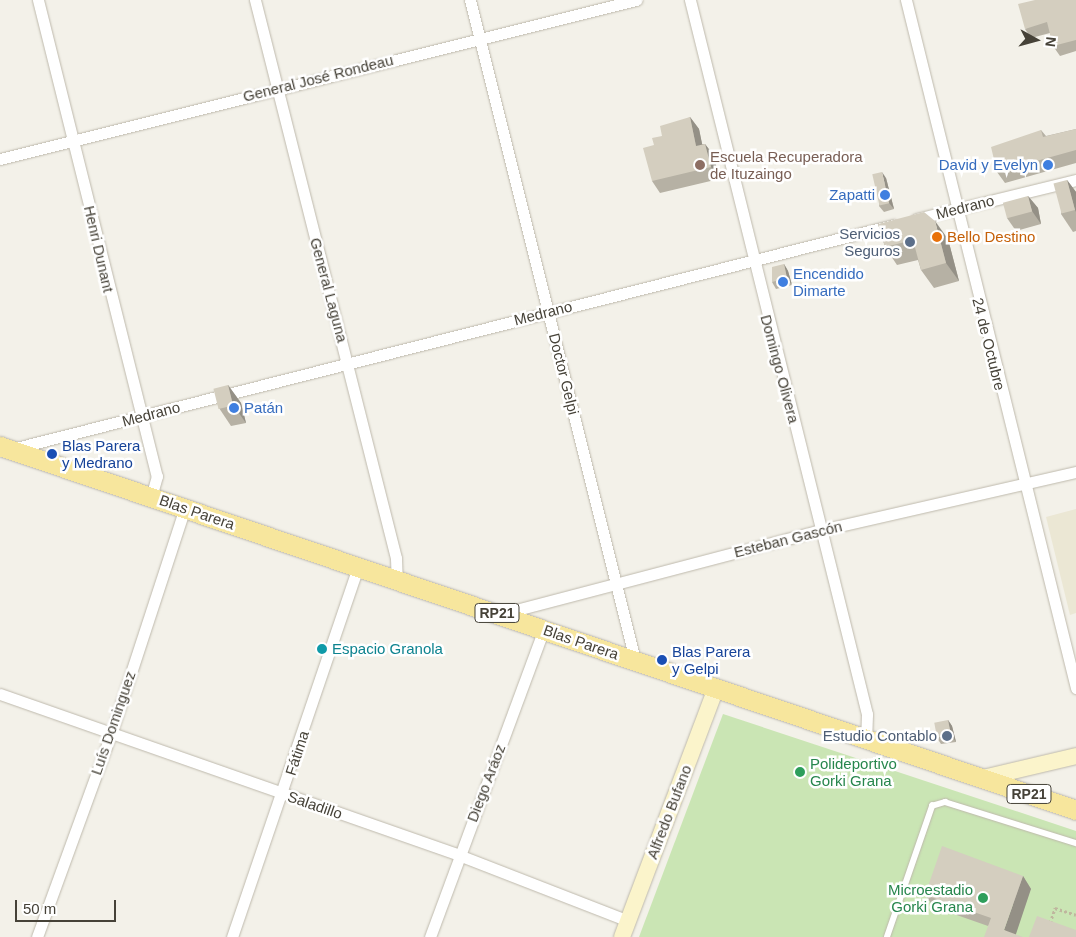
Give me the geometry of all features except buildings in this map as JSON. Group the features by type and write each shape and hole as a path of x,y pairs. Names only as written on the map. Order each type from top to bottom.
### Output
{"main road":[{"name":"Blas Parera","path":"5,447 1076,810"}],"street":[{"name":"Henri Dunant","path":"38,0 139,417 157,476 151,497"},
{"name":"General Laguna","path":"254,0 348,362 398,580"},
{"name":"Doctor Gelpi","path":"470,0 634,660"},
{"name":"General José Rondeau","path":"0,159 277,88 636,0"},
{"name":"Domingo Olivera","path":"690,0 751,258 822,530 867,714 866,738"},
{"name":"24 de Octubre","path":"906,0 956,210 1076,688"},
{"name":"Medrano","path":"5,447 139,417 751,258 1076,180"},
{"name":"Esteban Gascón","path":"501,614 615,582 822,530 1076,472"},
{"name":"Luís Dominguez","path":"37,937 111,734 184,508"},
{"name":"Fátima","path":"232,937 283,794 358,567"},
{"name":"Diego Aráoz","path":"430,937 544,629"},
{"name":"Alfredo Bufano","path":"622,937 716,688"},
{"name":"Saladillo","path":"0,694 459,855 628,921"},
{"path":"983,778 1076,756"}],"lane":[{"path":"886,937 932,806 945,802 1076,843"}],"path":[{"path":"1050,924 1056,908 1076,915"}],"shaded area":[{"path":"1076,509 1076,613 1070,615 1046,517"}],"green space":[{"name":"Polideportivo Gorki Grana","path":"723,714 1076,831 1076,937 639,937"}],"place":[{"name":"Escuela Recuperadora de Ituzaingo","path":"700,165"},
{"name":"David y Evelyn","path":"1048,165"},
{"name":"Zapatti","path":"885,195"},
{"name":"Bello Destino","path":"937,237"},
{"name":"Servicios Seguros","path":"910,242"},
{"name":"Encendido Dimarte","path":"783,282"},
{"name":"Patán","path":"234,408"},
{"name":"Blas Parera y Medrano","path":"52,454"},
{"name":"Espacio Granola","path":"322,649"},
{"name":"Blas Parera y Gelpi","path":"662,660"},
{"name":"Estudio Contablo","path":"947,736"},
{"name":"Polideportivo Gorki Grana","path":"800,772"},
{"name":"Microestadio Gorki Grana","path":"983,898"}]}
